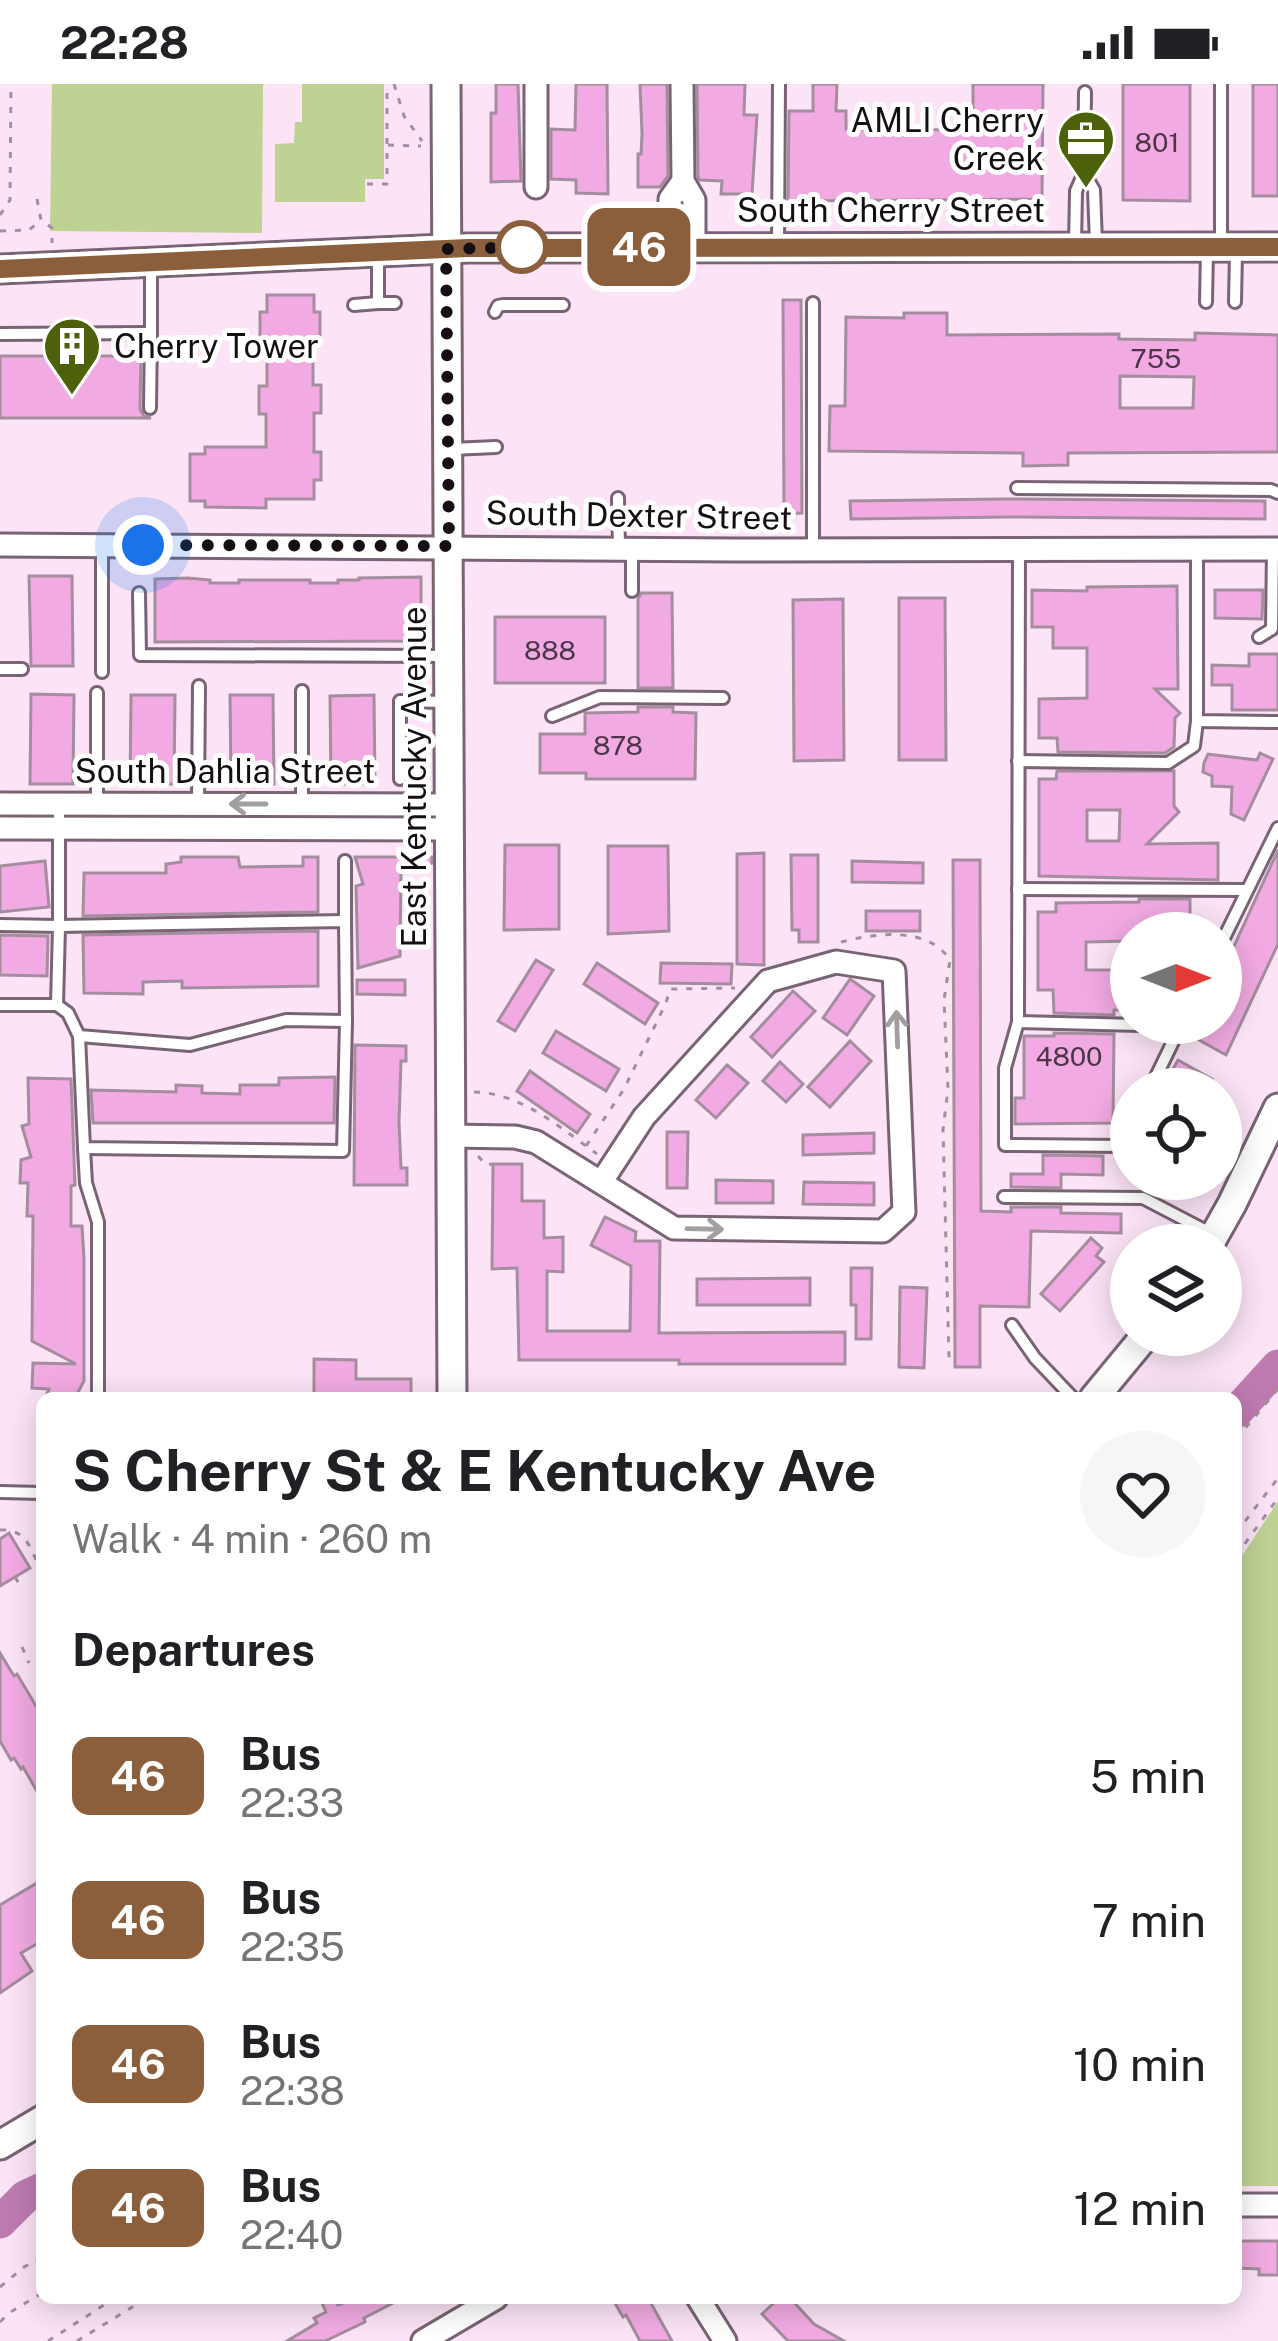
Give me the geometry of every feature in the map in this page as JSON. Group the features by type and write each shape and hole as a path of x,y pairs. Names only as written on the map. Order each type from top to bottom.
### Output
{"street":[{"name":"East Kentucky Avenue","path":"446,84 452,1392"},
{"path":"536,84 536,187"},
{"path":"682,84 683,182 670,199 682,247"},
{"name":"South Cherry Street","path":"0,269 446,249 1278,247"},
{"name":"South Dexter Street","path":"0,545 1275,549"},
{"name":"South Dahlia Street","path":"0,804 302,805 449,817"},
{"name":"South Dahlia Street","path":"0,828 449,817"},
{"path":"452,1136 526,1139 603,1170 674,1228 884,1231 904,1212 894,971 836,962 768,982 644,1117 603,1170"},
{"path":"1220,1224 1278,1108"},
{"path":"1099,1392 1129,1356"},
{"path":"0,2145 36,2124"},
{"path":"1242,2205 1278,2205"},
{"path":"423,2341 447,2335 488,2304"},
{"path":"702,2304 725,2341"}],"lane":[{"path":"778,246 779,84"},
{"path":"1221,84 1221,247 1235,302"},
{"path":"1085,92 1084,173 1076,191 1085,247"},
{"path":"1084,173 1094,190 1085,247"},
{"path":"1206,302 1221,247"},
{"path":"378,252 378,303"},
{"path":"150,408 151,262"},
{"path":"354,305 394,303"},
{"path":"813,303 813,550"},
{"path":"495,312 503,305 563,305"},
{"path":"0,334 151,333"},
{"path":"448,449 496,447"},
{"path":"1017,488 1270,490 1278,494"},
{"path":"618,498 632,591"},
{"path":"102,545 103,672"},
{"path":"1019,549 1018,1022 1005,1068 1005,1145 1110,1147"},
{"path":"1018,761 1168,763 1194,746 1197,549"},
{"path":"1259,637 1272,628 1275,549"},
{"path":"140,593 140,655 449,656"},
{"path":"0,669 22,669"},
{"path":"198,804 199,686"},
{"path":"302,691 302,805"},
{"path":"97,693 97,804"},
{"path":"552,716 600,697 723,698"},
{"path":"400,779 400,701 449,702"},
{"path":"1197,721 1278,722"},
{"path":"57,1005 59,804"},
{"path":"1236,912 1278,828"},
{"path":"84,1148 343,1151 345,861"},
{"path":"1018,889 1247,890"},
{"path":"0,925 345,921"},
{"path":"0,1005 57,1005 68,1013 80,1036 86,1183 98,1222 98,1392"},
{"path":"80,1036 190,1045 286,1020 346,1021"},
{"path":"1018,1022 1110,1023"},
{"path":"1004,1197 1143,1198 1186,1224"},
{"path":"1012,1325 1066,1392"},
{"path":"0,1492 36,1493"}],"path":[{"path":"0,215 10,200 10,84"},
{"path":"367,184 387,184 387,84"},
{"path":"387,146 428,146 404,116 394,84"},
{"path":"37,199 41,220 52,228 52,245"},
{"path":"0,232 29,230 41,220"},
{"path":"829,946 864,938 921,937 950,960 944,1000 948,1089 943,1130 949,1358"},
{"path":"586,1146 624,1089 670,989 742,988"},
{"path":"473,1092 515,1098 586,1146 603,1170"},
{"path":"477,1155 486,1165 493,1165"},
{"path":"1242,1431 1278,1389"},
{"path":"1242,1525 1278,1478"},
{"path":"1242,1548 1278,1498"},
{"path":"0,1530 9,1529 27,1541 36,1561"},
{"path":"15,1577 21,1587"},
{"path":"22,1647 28,1663"},
{"path":"0,2287 36,2261"},
{"path":"0,2321 36,2297"},
{"path":"48,2341 107,2304"},
{"path":"77,2341 137,2304"}],"green space":[{"path":"52,84 263,84 262,233 50,231"},
{"path":"302,84 384,84 384,179 365,179 365,202 275,202 275,144 294,143 295,122 302,122"},
{"path":"1278,1501 1278,2186 1242,2186 1242,1556"}],"building":[{"path":"496,84 518,84 521,181 491,182"},
{"path":"576,84 607,84 608,194 576,193 576,180 551,179 551,129 575,130"},
{"path":"640,84 667,84 668,176 660,187 638,187"},
{"path":"697,84 745,84 744,115 757,115 752,194 721,194 722,181 698,177"},
{"path":"813,84 837,84 836,111 846,111 846,129 973,130 973,84 1043,84 1042,199 788,201 789,111 813,111"},
{"path":"1123,84 1190,84 1190,201 1123,200"},
{"path":"1253,84 1278,84 1278,196 1253,196"},
{"path":"267,295 314,295 314,312 320,312 320,339 313,339 313,385 321,385 321,413 314,413 314,452 321,452 321,480 314,480 314,499 266,499 266,508 205,507 205,501 190,501 190,454 205,454 205,447 266,447 266,414 259,414 259,386 267,386 267,340 260,340 260,312 267,312"},
{"path":"783,300 801,300 802,513 784,514"},
{"path":"904,313 947,313 947,335 1119,334 1119,339 1195,340 1195,333 1278,335 1278,452 1068,453 1068,465 1023,466 1023,453 829,451 830,406 845,406 846,317 904,318","holes":["1120,376 1194,377 1193,408 1120,408"]},
{"name":"Cherry Tower","path":"0,356 65,360 71,356 141,356 140,409 151,418 0,418"},
{"path":"850,501 1265,501 1265,519 851,519"},
{"path":"29,576 72,576 73,666 31,666"},
{"path":"421,577 421,641 155,642 155,579 338,583"},
{"path":"1177,586 1178,689 1155,689 1180,713 1175,718 1174,747 1165,753 1058,752 1057,738 1039,738 1039,699 1087,698 1087,648 1053,648 1053,627 1032,627 1032,590"},
{"path":"1215,590 1263,590 1262,619 1215,618"},
{"path":"641,593 672,593 673,688 638,688"},
{"path":"899,598 945,598 946,760 899,760"},
{"path":"843,599 844,760 794,761 793,600"},
{"path":"495,617 605,617 605,683 495,683"},
{"path":"1249,654 1278,654 1278,710 1232,710 1232,685 1212,685 1212,665 1249,666"},
{"path":"31,694 74,695 73,784 30,784"},
{"path":"131,695 175,695 174,784 130,784"},
{"path":"230,695 273,695 274,784 231,785"},
{"path":"374,695 375,784 331,784 330,696"},
{"path":"638,707 673,707 673,712 696,713 695,779 586,779 586,773 540,773 540,734 585,734 585,713 638,712"},
{"path":"1260,753 1273,759 1244,820 1231,814 1232,787 1212,786 1212,776 1203,772 1204,763 1208,754 1257,760"},
{"path":"1057,771 1174,771 1174,806 1179,812 1147,844 1218,843 1218,880 1039,876 1039,779 1056,779","holes":["1087,810 1120,810 1119,841 1087,841"]},
{"path":"505,845 559,845 559,929 504,930"},
{"path":"608,846 668,846 669,931 608,934"},
{"path":"1278,850 1278,944 1242,1021 1242,929"},
{"path":"764,853 764,965 737,964 737,854"},
{"path":"791,855 818,855 818,942 799,942 799,930 792,930"},
{"path":"181,857 238,857 240,867 303,866 303,857 318,857 318,912 83,916 84,873 166,873 166,864 181,862"},
{"path":"355,857 432,857 432,863 401,871 400,956 358,968 356,886 363,884"},
{"path":"953,860 980,860 981,1211 1061,1207 1061,1213 1121,1214 1121,1224 1110,1224 1110,1233 1031,1231 1029,1307 980,1306 980,1367 955,1367"},
{"path":"45,861 49,907 0,912 0,866"},
{"path":"852,861 923,863 923,883 852,882"},
{"path":"1190,899 1190,912 1110,912 1110,941 1086,942 1086,970 1110,970 1110,1015 1054,1013 1053,990 1038,990 1038,912 1056,912 1056,903"},
{"path":"866,911 920,911 920,931 866,931"},
{"path":"318,931 318,986 182,988 182,981 143,982 143,994 84,993 83,935"},
{"path":"0,935 48,936 47,976 0,975"},
{"path":"536,960 553,970 515,1031 498,1021"},
{"path":"597,963 658,1003 645,1024 584,984"},
{"path":"661,963 732,964 731,984 660,983"},
{"path":"850,979 874,996 847,1035 823,1018"},
{"path":"357,980 405,980 405,995 357,994"},
{"path":"793,991 815,1011 772,1057 751,1037"},
{"path":"556,1031 619,1069 606,1091 543,1053"},
{"path":"1110,1034 1110,1044 1114,1044 1110,1123 1015,1124 1015,1098 1024,1098 1024,1036"},
{"path":"850,1041 871,1061 830,1107 808,1087"},
{"path":"1206,1044 1231,1044 1226,1055"},
{"path":"355,1045 406,1046 406,1061 401,1061 399,1122 401,1168 407,1168 407,1185 354,1185"},
{"path":"780,1062 803,1084 786,1102 763,1081"},
{"path":"727,1065 748,1083 716,1118 696,1100"},
{"path":"530,1071 590,1114 577,1133 517,1091"},
{"path":"335,1077 334,1123 93,1123 91,1090 176,1092 176,1085 202,1086 202,1093 240,1094 240,1085 279,1085 279,1078"},
{"path":"28,1078 71,1079 75,1185 71,1186 71,1226 82,1226 84,1258 84,1381 78,1392 32,1388 33,1363 76,1364 32,1341 33,1216 27,1216 28,1183 20,1183 21,1160 31,1157 22,1126 29,1124"},
{"path":"667,1132 688,1132 687,1188 667,1188"},
{"path":"874,1133 874,1153 803,1155 803,1135"},
{"path":"1043,1155 1103,1156 1103,1175 1061,1174 1061,1188 1011,1187 1011,1174 1043,1174"},
{"path":"493,1164 522,1164 522,1201 544,1201 544,1238 563,1237 563,1272 547,1271 547,1331 630,1331 631,1266 591,1245 605,1217 636,1232 635,1241 660,1241 659,1333 845,1332 845,1364 519,1360 517,1268 492,1269"},
{"path":"716,1180 773,1181 773,1203 716,1203"},
{"path":"804,1182 874,1183 874,1205 803,1204"},
{"path":"1091,1238 1102,1248 1096,1256 1104,1262 1060,1311 1041,1294"},
{"path":"851,1268 872,1268 871,1339 856,1339"},
{"path":"810,1278 810,1305 697,1305 697,1279"},
{"path":"900,1287 927,1288 924,1368 899,1367"},
{"path":"314,1359 356,1360 356,1379 411,1379 411,1392 314,1392"},
{"path":"9,1533 30,1568 0,1586 0,1539"},
{"path":"0,1653 36,1706 36,1790 0,1741"},
{"path":"36,1884 36,1944 21,1953 32,1971 0,1993 0,1905"},
{"path":"1242,2241 1278,2241 1278,2275 1259,2275 1259,2269 1242,2268"},
{"path":"322,2304 391,2304 325,2341 287,2341 326,2312"},
{"path":"615,2304 651,2304 672,2341 640,2341 626,2315"},
{"path":"773,2304 796,2304 814,2324 844,2341 788,2341 762,2314"}],"waterway":[{"path":"1242,1405 1278,1366"},
{"path":"0,2222 36,2192"}],"bus line":[{"name":"46","path":"0,269 468,248 1278,247"}],"place":[{"name":"AMLI Cherry Creek","path":"1086,190"},
{"name":"Cherry Tower","path":"72,397"}],"route":[{"path":"143,545 449,546 446,249 532,247 522,247"}]}
